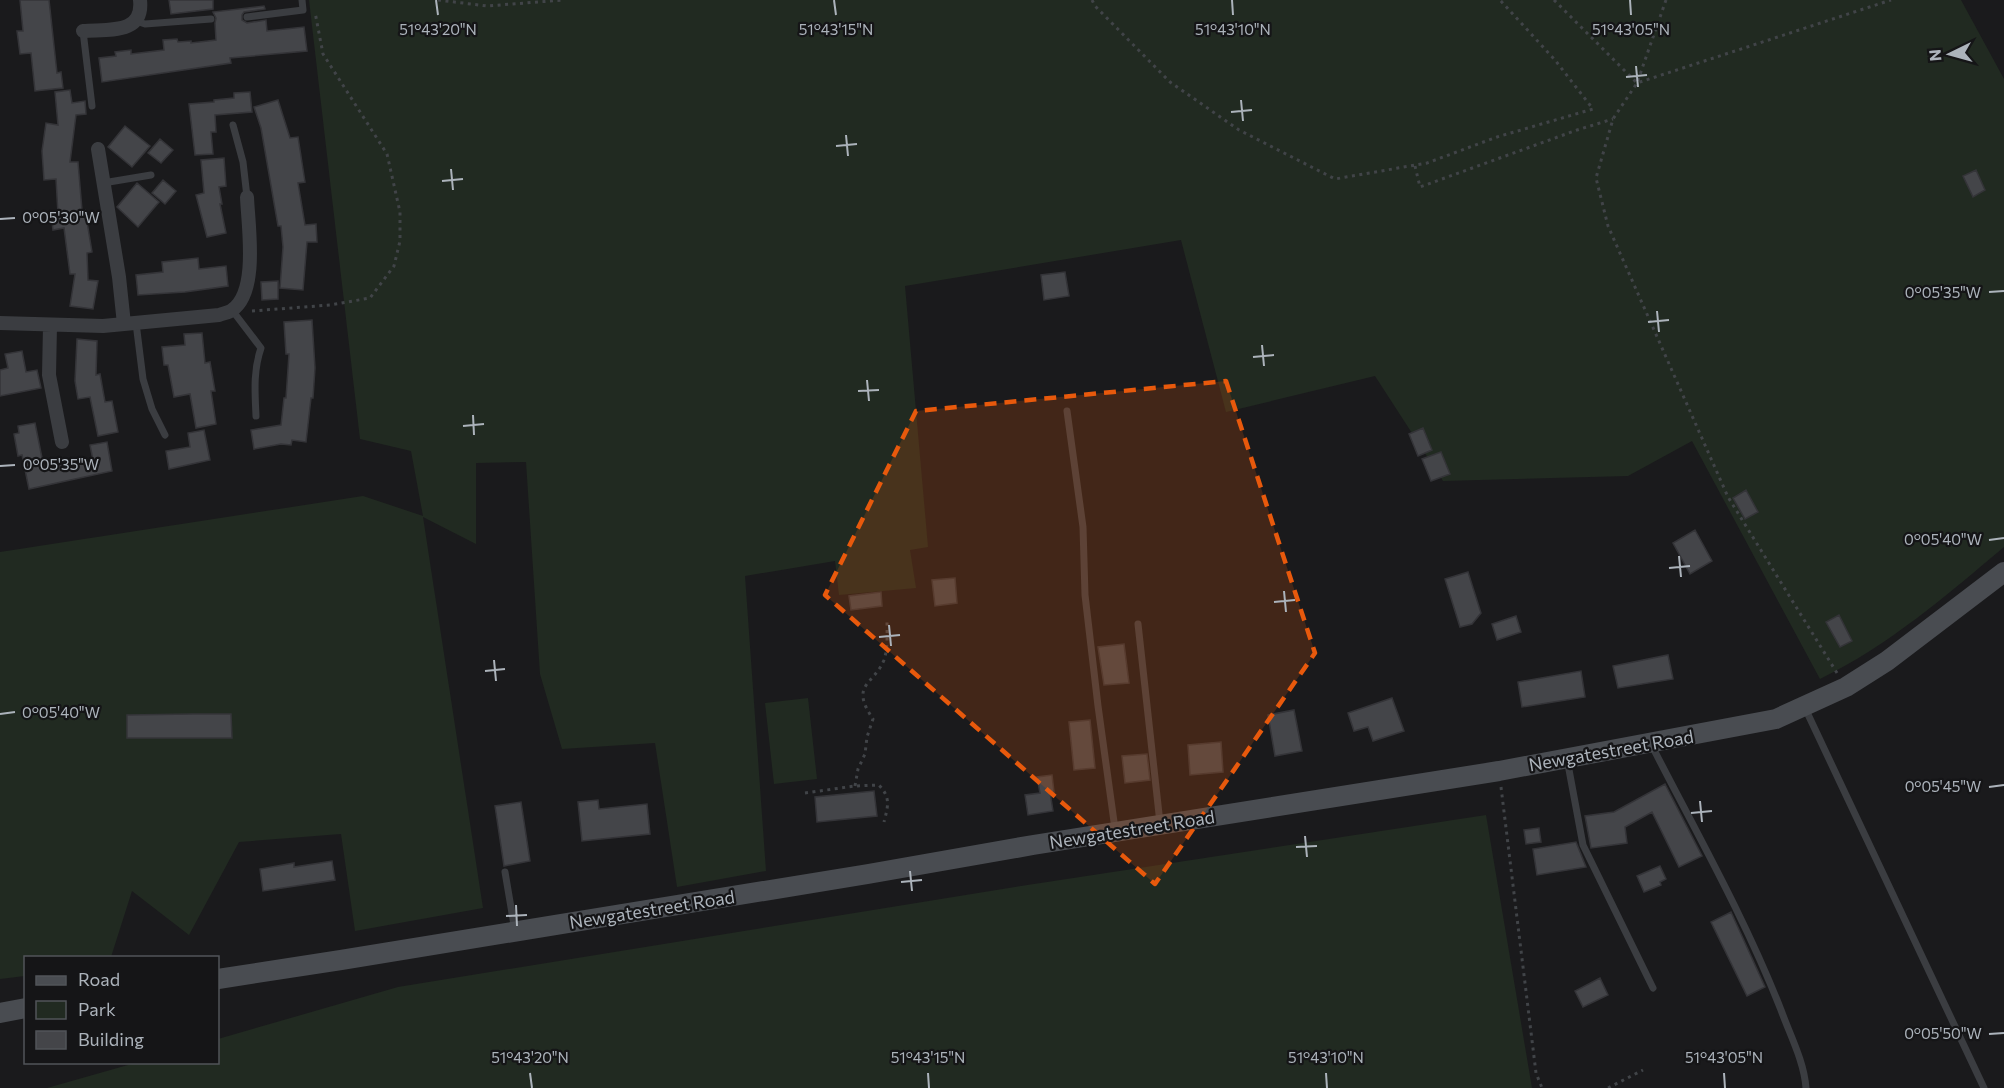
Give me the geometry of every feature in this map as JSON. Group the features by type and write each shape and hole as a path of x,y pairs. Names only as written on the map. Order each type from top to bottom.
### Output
{"street":[{"path":"83,31 126,27 136,21 141,9 140,0"},
{"path":"98,149 119,277 130,323"},
{"path":"0,323 83,327 219,315 232,310 243,294 250,272 247,197"},
{"path":"50,326 49,375 62,442"},
{"name":"Newgatestreet Road","path":"219,978 341,960 1499,771 1776,719 1846,687 1887,661 2004,572"},
{"path":"0,1012 24,1008"}],"lane":[{"path":"247,17 303,10 302,0"},
{"path":"136,21 146,24 211,19"},
{"path":"83,31 92,106"},
{"path":"233,125 243,162 247,197"},
{"path":"103,183 151,175"},
{"path":"232,310 261,348 256,363 256,416"},
{"path":"130,323 152,409 165,435"},
{"path":"1067,411 1083,527 1085,595 1095,684 1115,832"},
{"path":"1138,624 1161,825"},
{"path":"1805,707 1984,1088"},
{"path":"1651,744 1746,928 1768,976 1798,1055 1806,1088"},
{"path":"1567,759 1583,845 1653,988"},
{"path":"506,872 515,931"}],"path":[{"path":"438,0 487,6 563,0"},
{"path":"1092,0 1095,6 1170,82 1239,130 1335,179 1427,163 1497,137 1593,109 1555,60 1500,0"},
{"path":"1554,0 1637,83"},
{"path":"1666,0 1637,83 1613,119 1596,178 1608,226 1728,497 1846,687"},
{"path":"1637,83 1891,0"},
{"path":"232,310 256,311 330,305 370,298 394,266 400,241 400,212 387,154 323,54 314,10"},
{"path":"1415,165 1420,187 1613,119"},
{"path":"855,786 873,719 864,697 865,684 883,663 887,621"},
{"path":"1499,771 1536,1073 1542,1088"},
{"path":"806,793 879,785 886,792 888,806 884,822"},
{"path":"1608,1088 1643,1070"}],"highlighted area":[{"path":"1226,381 1315,653 1155,884 825,595 916,411"}],"green space":[{"path":"309,0 1961,0 2004,79 2004,547 1939,601 1893,635 1820,679 1692,441 1628,476 1443,481 1375,376 1226,412 1181,240 905,286 928,547 910,550 916,588 839,595 835,561 745,576 766,871 677,887 655,743 562,749 540,674 526,462 476,463 476,544 423,517 483,908 355,931 341,834 239,842 189,935 132,891 111,956 24,956 24,976 0,979 0,552 363,496 423,516 411,451 360,439"},
{"path":"808,698 817,779 774,784 765,703"},
{"path":"1486,815 1532,1088 47,1088 131,1064 219,1064 219,1039 398,987 1015,887"}],"building":[{"path":"20,0 49,0 57,73 61,72 63,88 35,91 31,53 20,54 17,31 23,31"},
{"path":"169,0 213,0 213,9 171,14"},
{"path":"264,6 265,9 244,12 242,20 247,23 266,20 267,31 304,27 307,51 230,58 231,63 102,82 99,58 116,56 115,52 131,50 131,54 164,50 163,40 177,39 178,42 191,41 191,43 216,40 216,18 213,12"},
{"path":"70,90 72,103 85,101 86,114 76,115 70,162 78,162 82,210 85,210 92,252 87,253 88,280 98,281 93,309 70,306 75,274 70,274 64,228 53,230 51,215 58,214 56,179 44,180 42,151 46,123 58,125 55,92"},
{"path":"250,92 252,112 215,115 216,132 211,132 213,154 195,155 189,104 214,102 214,100 234,98 234,93"},
{"path":"278,100 290,138 298,137 305,182 298,183 305,225 316,224 317,242 307,242 303,290 280,288 283,247 281,226 278,226 261,128 254,107"},
{"path":"125,126 150,146 132,167 108,147"},
{"path":"160,139 173,150 161,163 148,153"},
{"path":"224,158 226,186 219,187 226,233 207,237 196,195 204,193 201,160"},
{"path":"1976,170 1985,190 1973,197 1963,176"},
{"path":"163,180 176,191 165,204 152,193"},
{"path":"137,183 159,202 138,227 117,207"},
{"path":"198,258 199,269 226,266 228,286 138,295 136,275 163,272 162,262"},
{"path":"1065,272 1069,296 1044,300 1041,275"},
{"path":"278,281 278,299 262,300 261,282"},
{"path":"312,320 315,368 306,442 292,440 291,445 281,444 254,449 251,430 281,425 284,398 286,398 289,354 286,354 284,322"},
{"path":"202,333 205,363 210,362 215,391 211,391 216,424 196,428 190,394 174,397 168,365 164,365 162,347 185,345 184,334"},
{"path":"77,339 97,341 96,375 100,374 105,402 112,401 118,432 98,436 90,397 78,399 75,381"},
{"path":"22,351 26,372 37,370 41,388 0,396 0,370 8,368 5,354"},
{"path":"35,423 44,468 93,460 90,445 107,442 112,471 29,489 22,455 18,456 14,434 19,433 18,426"},
{"path":"1423,428 1432,450 1418,456 1409,434"},
{"path":"204,430 210,460 169,469 166,451 190,447 188,433"},
{"path":"1441,452 1450,474 1431,481 1422,459"},
{"path":"1746,490 1758,512 1745,519 1733,498"},
{"path":"1695,530 1712,561 1690,574 1673,543"},
{"path":"1468,572 1481,613 1472,624 1460,627 1445,579"},
{"path":"955,578 957,603 935,606 932,580"},
{"path":"881,592 882,606 851,610 849,596"},
{"path":"1839,615 1852,641 1840,647 1826,622"},
{"path":"1516,616 1521,632 1497,640 1492,624"},
{"path":"1124,644 1129,683 1104,685 1098,647"},
{"path":"1668,655 1673,679 1618,688 1613,666"},
{"path":"1581,671 1585,697 1522,707 1518,682"},
{"path":"1392,698 1404,731 1373,741 1368,727 1354,731 1348,713"},
{"path":"1294,710 1302,751 1275,756 1268,715"},
{"path":"231,714 232,738 127,738 127,715"},
{"path":"1090,720 1095,768 1074,770 1069,722"},
{"path":"1221,742 1223,772 1190,775 1188,745"},
{"path":"1147,754 1150,780 1125,783 1122,756"},
{"path":"1052,775 1054,792 1050,792 1053,811 1028,815 1025,795 1040,793 1037,777"},
{"path":"1665,784 1702,856 1679,867 1652,812 1625,827 1627,843 1591,848 1585,816 1614,812"},
{"path":"874,791 877,816 817,822 815,797"},
{"path":"598,800 599,809 647,804 650,834 582,841 578,802"},
{"path":"521,802 530,861 504,866 495,806"},
{"path":"1539,828 1541,842 1526,844 1524,830"},
{"path":"1576,842 1586,867 1537,875 1533,849"},
{"path":"332,861 335,880 263,891 260,869 294,863 294,867"},
{"path":"1660,866 1666,879 1660,882 1661,885 1644,892 1637,876"},
{"path":"1731,912 1765,987 1747,996 1711,922"},
{"path":"1600,978 1608,995 1583,1007 1575,991"}]}
